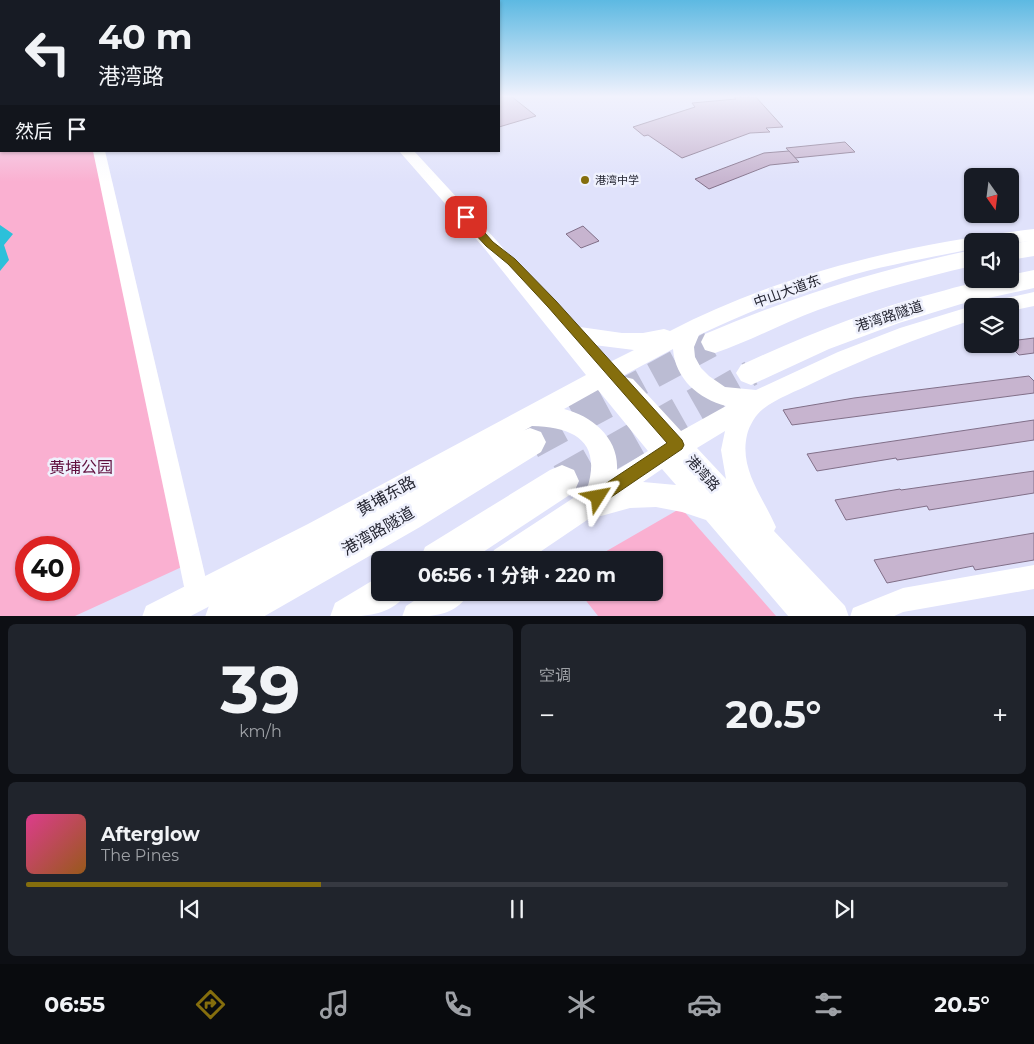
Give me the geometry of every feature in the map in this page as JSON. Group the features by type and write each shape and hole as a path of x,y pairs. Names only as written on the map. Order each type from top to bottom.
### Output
{"highway":[{"path":"1019,250 1034,248"},
{"path":"715,342 759,322 828,296 906,273 964,260"},
{"name":"港湾路隧道","path":"750,373 795,351 884,317 966,293 1034,280"},
{"name":"港湾路隧道","path":"211,606 408,515 529,429"},
{"path":"452,551 562,481"},
{"path":"349,616 373,601"}],"street":[{"path":"99,152 211,606 157,616"},
{"name":"港湾路","path":"407,152 608,375 671,449 778,555 834,616"},
{"path":"1019,237 1034,235"},
{"name":"港湾路","path":"490,244 512,261 580,335 608,375"},
{"name":"中山大道东","path":"608,375 692,329 746,305 837,273 899,257 964,245"},
{"path":"1019,302 1034,299"},
{"path":"517,551 671,449 757,400 844,358 887,340 964,316"},
{"path":"580,335 636,343 692,329"},
{"path":"692,329 685,336 683,348 688,365 696,378 705,387 719,395 757,400"},
{"path":"529,429 608,375"},
{"path":"757,400 740,420 732,450 734,468 742,489 778,555"},
{"path":"529,429 543,415 564,417 592,434 605,460 605,470 598,497"},
{"name":"港湾路","path":"671,449 713,510 809,616"},
{"path":"575,512 623,496 639,493 673,496 713,510"},
{"path":"862,616 903,600 1034,577"},
{"path":"418,616 441,601"}],"green space":[{"name":"黄埔公园","path":"0,152 99,152 184,566 75,616 0,616"},
{"path":"681,508 776,616 598,616 586,601 663,601 663,551 607,551"}],"water":[{"path":"0,225 13,234 4,245 9,260 0,271"}],"building":[{"path":"640,125 781,125 783,127 766,128 770,132 750,133 682,158 648,135 644,136 633,127"},
{"path":"845,142 855,152 795,158 786,148"},
{"path":"789,151 799,162 770,165 709,189 695,179 764,153"},
{"path":"583,226 599,241 581,248 566,234"},
{"path":"1034,338 1034,353 1019,355 1017,353 1019,353 1019,340"},
{"path":"1029,376 1034,381 1034,393 792,425 783,410 854,398"},
{"path":"1034,420 1034,440 897,460 896,458 817,471 807,454"},
{"path":"1034,471 1034,493 929,510 927,506 846,520 835,500 900,489"},
{"path":"1034,533 1034,560 975,570 973,566 887,583 874,560"}],"tunnel":[{"path":"619,394 715,342"},
{"path":"714,394 751,373"},
{"path":"530,442 621,393"},
{"path":"562,481 717,393"}],"place":[{"name":"港湾中学","path":"585,180"}],"route":[{"path":"466,217 490,244 512,261 552,304 677,445 598,497"}]}
